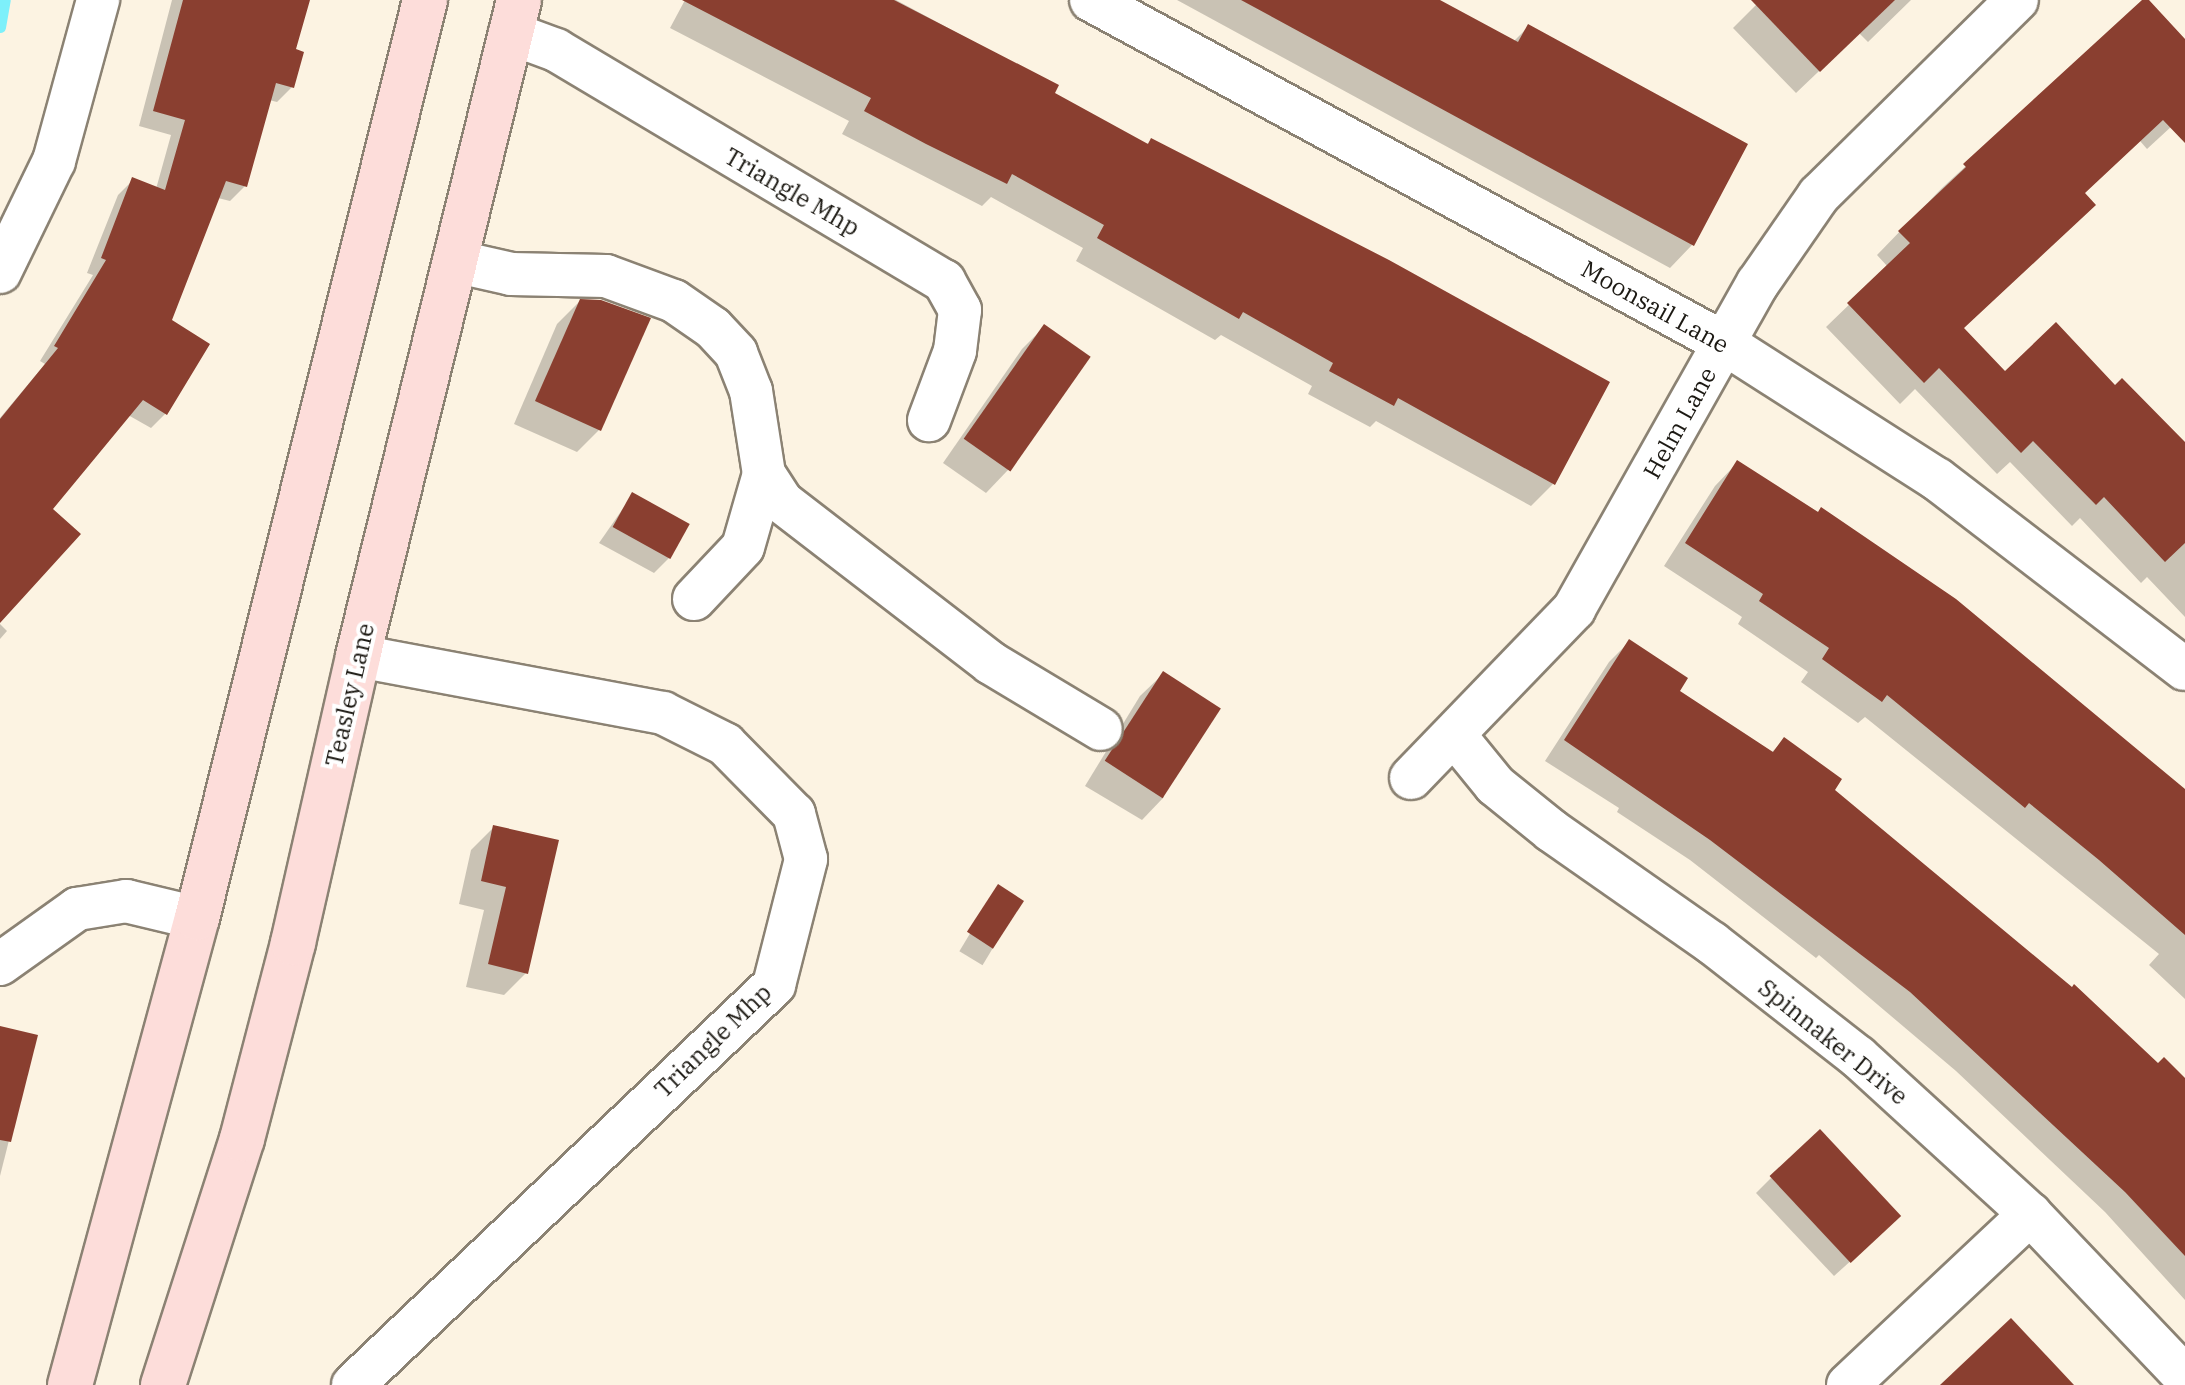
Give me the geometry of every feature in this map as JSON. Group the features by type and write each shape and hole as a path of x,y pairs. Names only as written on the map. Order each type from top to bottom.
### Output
{"main road":[{"path":"70,1385 197,918 425,0"},
{"name":"Teasley Lane","path":"163,1385 242,1139 515,17"}],"street":[{"path":"0,272 54,161 98,0"},
{"name":"Moonsail Lane","path":"1091,0 1724,343 1937,479 2185,669"},
{"name":"Helm Lane","path":"1411,778 1456,737 1574,609 1758,283 1819,195 2017,0"},
{"name":"Triangle Mhp","path":"515,17 556,50 944,281 960,310 959,323 955,351 929,420"},
{"path":"454,261 511,274 606,276 687,310 736,353 751,391 764,474 782,502 805,524 991,663 1101,729"},
{"path":"694,599 743,547 764,474"},
{"name":"Triangle Mhp","path":"353,1385 774,985 806,859 794,814 725,744 663,713 358,656"},
{"name":"Spinnaker Drive","path":"1456,737 1495,785 1858,1057 2030,1214 2185,1377"},
{"path":"0,964 77,909 126,901 197,918"},
{"path":"1848,1385 2030,1214"}],"building":[{"path":"183,0 310,0 296,49 304,52 294,88 276,83 247,187 226,181 172,320 210,344 167,415 143,400 53,509 81,534 0,623 0,419 58,348 54,346 106,260 101,258 132,177 165,190 185,120 153,111"},
{"path":"682,0 894,0 1059,85 1055,93 1148,144 1151,138 1389,260 1610,382 1555,485 1398,398 1394,406 1329,371 1333,363 1243,312 1239,319 1097,238 1104,225 1012,174 1007,184 864,111 871,98"},
{"path":"1241,0 1440,0 1518,42 1528,24 1748,144 1694,246"},
{"path":"1751,0 1895,0 1820,72"},
{"path":"2142,0 2149,0 2185,39 2185,143 2163,120 2085,193 2096,205 1964,328 2005,371 2056,322 2115,385 2122,378 2185,442 2185,543 2165,562 2104,497 2096,505 2033,441 2021,453 1939,368 1924,383 1847,303 1910,243 1898,231 1966,167 1963,164"},
{"path":"580,299 601,300 651,318 601,431 535,401"},
{"path":"1044,324 1091,357 1010,471 964,439"},
{"path":"1737,460 1818,512 1821,507 1956,599 2185,789 2185,935 2029,803 2025,808 1887,695 1882,702 1822,659 1829,648 1759,601 1763,594 1685,543"},
{"path":"632,492 690,524 670,559 613,527"},
{"path":"1629,639 1688,678 1680,691 1773,752 1784,737 1842,779 1835,790 2072,987 2074,984 2158,1063 2164,1057 2185,1078 2185,1256 2125,1192 1910,992 1710,840 1564,740"},
{"path":"1163,671 1221,709 1163,798 1105,761"},
{"path":"493,825 559,840 528,974 488,964 506,887 481,881"},
{"path":"998,884 1024,901 993,949 967,932"},
{"path":"0,1026 38,1035 11,1142 0,1140"},
{"path":"1820,1129 1901,1216 1851,1263 1770,1176"},
{"path":"2011,1318 2074,1385 1940,1385"}],"waterway":[{"path":"0,27 5,0"}]}
